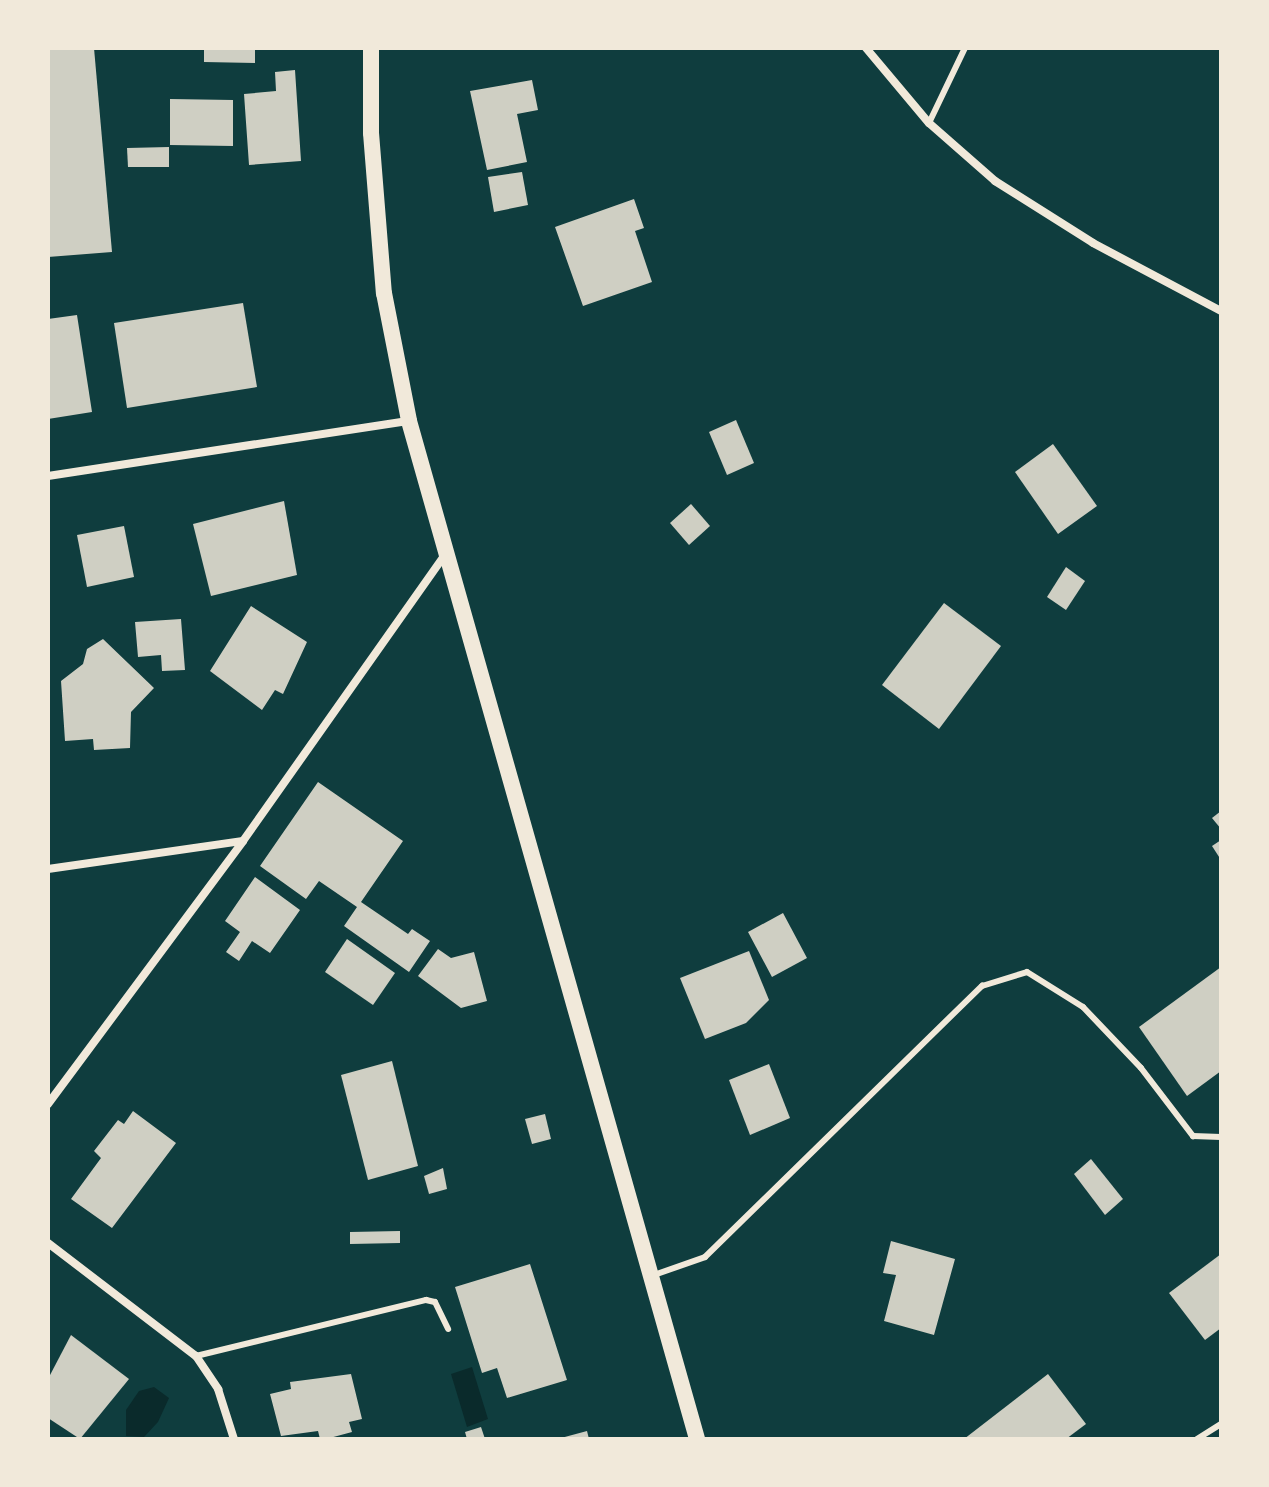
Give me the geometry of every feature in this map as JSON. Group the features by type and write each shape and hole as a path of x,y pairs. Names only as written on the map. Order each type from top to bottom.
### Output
{"main road":[{"path":"371,48 371,133 382,265 409,421 654,1275 697,1439"}],"street":[{"path":"866,48 929,123 995,181 1093,243 1221,311"},
{"path":"48,476 409,421"},
{"path":"48,1104 243,841 445,555"},
{"path":"48,869 243,841"},
{"path":"48,1243 196,1356 218,1389 234,1439"}],"lane":[{"path":"929,123 965,48"},
{"path":"654,1275 705,1257 982,986 1027,972 1083,1007 1141,1068 1193,1136 1221,1137"},
{"path":"196,1356 426,1300 435,1302 448,1329"},
{"path":"1197,1439 1221,1424"}],"water":[{"path":"472,1367 488,1419 467,1427 451,1374"},
{"path":"154,1387 169,1398 158,1422 144,1437 126,1436 126,1410 139,1391"}],"building":[{"path":"48,48 94,48 112,252 48,257"},
{"path":"204,48 255,48 255,63 204,62"},
{"path":"295,70 301,161 249,165 244,94 276,91 275,72"},
{"path":"532,80 538,110 517,114 527,162 487,170 470,91"},
{"path":"170,99 233,100 233,146 170,145"},
{"path":"169,147 169,167 128,167 127,148"},
{"path":"522,172 528,205 494,212 488,177"},
{"path":"634,199 644,228 635,231 652,282 583,306 555,227"},
{"path":"243,303 257,387 127,408 114,323"},
{"path":"77,315 92,412 48,419 48,319"},
{"path":"736,420 754,463 727,475 709,432"},
{"path":"1053,444 1097,506 1058,534 1015,472"},
{"path":"284,501 297,575 211,596 193,524"},
{"path":"691,504 710,526 689,545 670,523"},
{"path":"124,526 134,577 87,587 77,535"},
{"path":"1066,567 1085,581 1066,610 1047,597"},
{"path":"944,603 1001,646 939,729 882,685"},
{"path":"251,606 307,642 283,694 275,690 262,710 210,671"},
{"path":"181,619 185,670 162,671 161,655 138,657 135,622"},
{"path":"103,639 154,688 131,712 130,748 94,750 93,739 65,741 61,681 83,664 87,649"},
{"path":"318,782 403,841 361,902 408,934 412,929 430,941 409,972 344,926 357,907 319,881 306,899 260,866"},
{"path":"1221,811 1221,829 1212,818"},
{"path":"1221,840 1221,860 1212,846"},
{"path":"255,877 300,910 270,953 252,941 239,961 226,952 240,932 225,921"},
{"path":"783,913 807,958 772,977 748,932"},
{"path":"347,939 395,973 373,1005 325,972"},
{"path":"438,949 451,958 474,952 487,1001 461,1008 418,976"},
{"path":"749,951 769,1000 746,1023 705,1039 680,978"},
{"path":"1221,967 1221,1071 1187,1096 1139,1027"},
{"path":"392,1061 418,1166 368,1180 341,1075"},
{"path":"769,1064 790,1118 750,1135 729,1080"},
{"path":"133,1111 176,1143 112,1228 71,1199 101,1158 94,1151 118,1120 124,1124"},
{"path":"545,1114 551,1139 532,1144 525,1119"},
{"path":"1091,1159 1123,1199 1105,1215 1074,1174"},
{"path":"443,1168 447,1189 429,1194 424,1176"},
{"path":"400,1231 400,1243 350,1244 350,1232"},
{"path":"891,1241 955,1259 934,1335 884,1321 896,1275 883,1273"},
{"path":"1221,1254 1221,1328 1205,1340 1169,1293"},
{"path":"530,1264 567,1380 507,1398 497,1368 482,1373 455,1287"},
{"path":"71,1335 129,1379 80,1439 48,1418 49,1377"},
{"path":"351,1374 362,1419 349,1422 352,1432 326,1439 320,1439 318,1431 281,1436 270,1394 291,1389 290,1382"},
{"path":"1048,1374 1086,1424 1066,1439 964,1439"},
{"path":"481,1427 485,1439 467,1439 465,1432"},
{"path":"587,1431 589,1439 561,1439 561,1438"}]}
